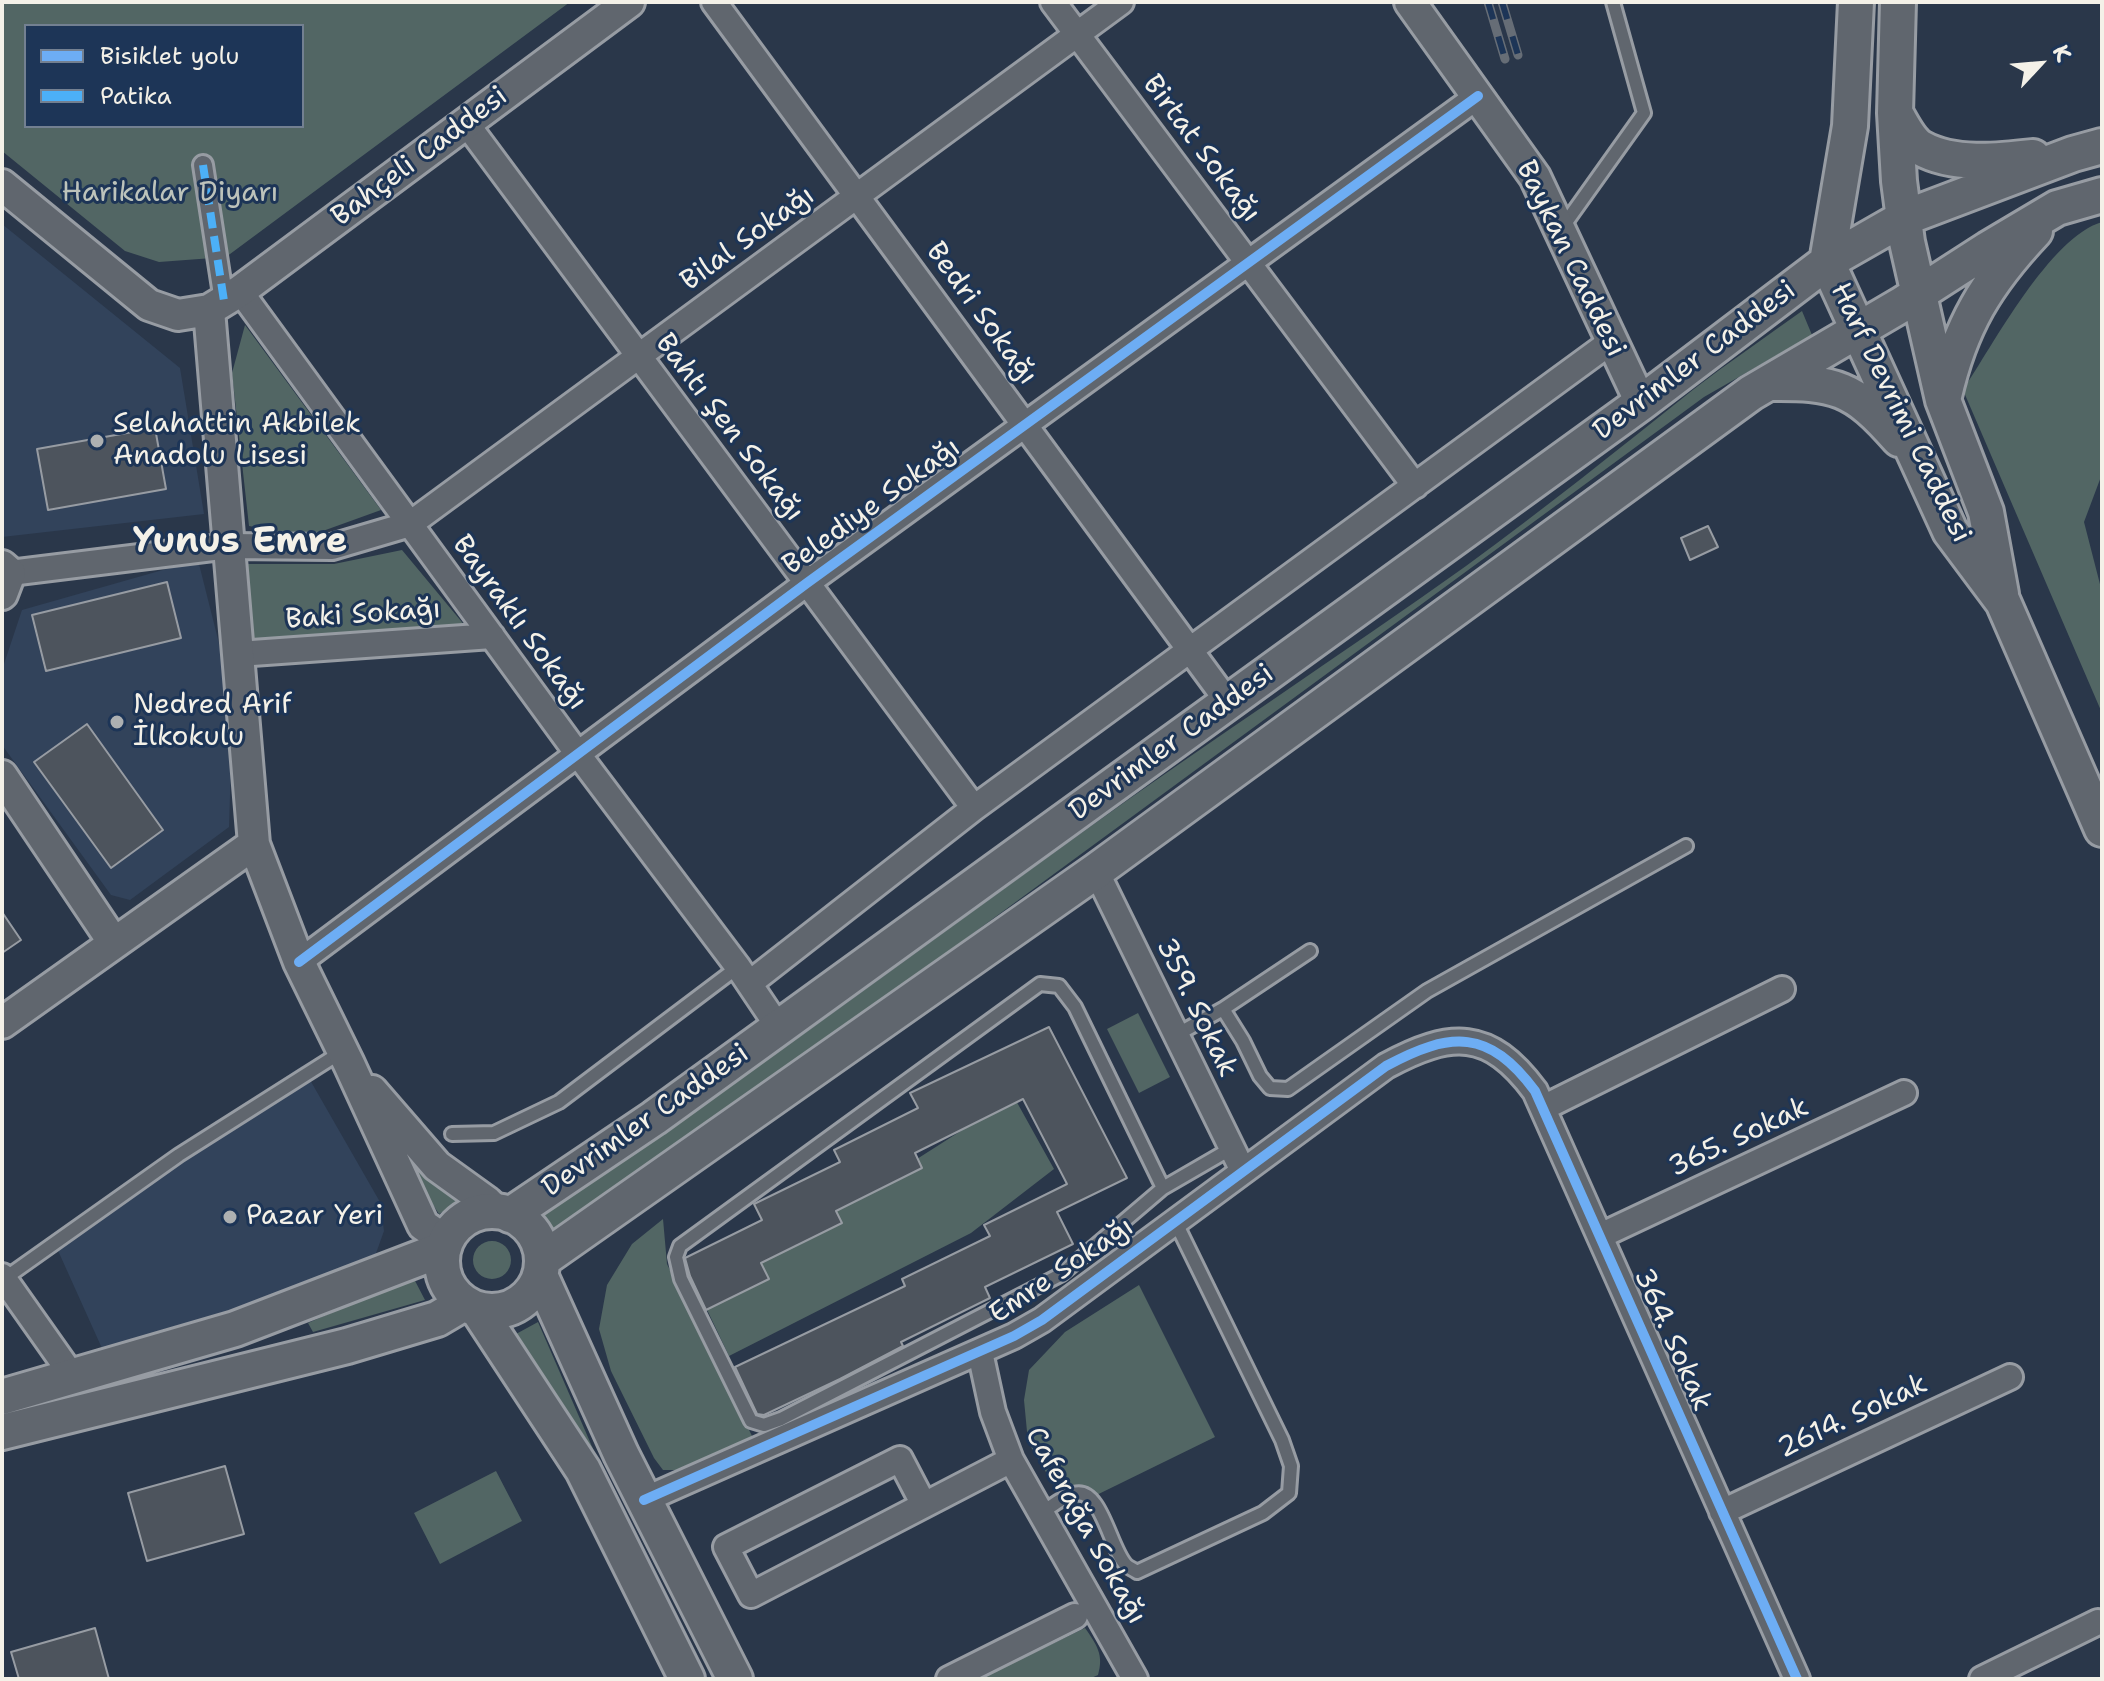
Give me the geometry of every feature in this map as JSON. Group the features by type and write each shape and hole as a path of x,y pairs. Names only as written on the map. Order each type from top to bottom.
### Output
{"main road":[{"path":"1827,262 1850,126 1856,2"},
{"name":"Harf Devrimi Caddesi","path":"1898,2 1895,113 1904,218 1943,400 1986,512 2003,602 2102,829"},
{"path":"1895,113 1919,147 1942,156 2000,161 2088,150"},
{"name":"Devrimler Caddesi","path":"503,1213 654,1118 1641,403 1827,262 1904,218 2088,150"},
{"name":"Devrimler Caddesi","path":"541,1268 1096,871 1767,383 1920,294 2057,208 2102,195"},
{"path":"1943,400 1954,355 1967,323 2015,253 2057,208"},
{"name":"Harf Devrimi Caddesi","path":"1827,262 1950,531 2003,602"},
{"path":"1767,383 1814,383 1843,391 1874,410 1919,461"},
{"path":"687,1679 583,1470 471,1307 452,1293 444,1279 441,1263 445,1245 457,1225 469,1217 482,1212 503,1213 523,1221 533,1232 539,1244 541,1268 644,1500 735,1679"},
{"path":"2,1397 235,1329 445,1245"},
{"path":"2,1432 347,1346 471,1307 494,1312 509,1309 534,1290 541,1268"}],"street":[{"name":"Bahçeli Caddesi","path":"224,301 629,2"},
{"name":"Bedri Sokağı","path":"714,2 1228,702"},
{"name":"Birtat Sokağı","path":"1053,2 1415,486"},
{"name":"Bilal Sokağı","path":"5,578 229,546 332,547 410,524 1121,2"},
{"name":"Baykan Caddesi","path":"1410,2 1535,177 1641,403"},
{"name":"Belediye Sokağı","path":"299,962 807,583 1478,96"},
{"name":"Bahtı Şen Sokağı","path":"466,123 974,808"},
{"path":"203,165 224,301 229,546 254,844 299,962 423,1225 445,1245"},
{"path":"2,185 149,305 178,315 224,301"},
{"name":"Bayraklı Sokağı","path":"224,301 410,524 744,975 779,1028"},
{"path":"744,975 1612,341"},
{"name":"Baki Sokağı","path":"238,654 492,636"},
{"path":"2,776 114,943"},
{"path":"2,1023 254,844"},
{"name":"359. Sokak","path":"1096,871 1243,1171"},
{"path":"1543,1108 1782,989"},
{"name":"Emre Sokağı","path":"644,1500 980,1352 1042,1320 1386,1066 1411,1052 1436,1044 1458,1041 1478,1043"},
{"name":"364. Sokak","path":"1478,1043 1495,1050 1518,1067 1535,1091 1797,1679"},
{"path":"346,1058 437,1166 503,1213"},
{"name":"365. Sokak","path":"1600,1236 1904,1093"},
{"path":"3,1277 74,1378"},
{"name":"Caferağa Sokağı","path":"980,1352 993,1412 1011,1460 1135,1679"},
{"name":"2614. Sokak","path":"1722,1512 2010,1377"},
{"path":"924,1505 900,1459 726,1547 751,1595 1011,1460"},
{"path":"949,1679 1075,1616"},
{"path":"1982,1679 2098,1622"}],"lane":[{"path":"1560,230 1644,113 1613,2"},
{"path":"1223,1009 1260,1076 1270,1088 1288,1089 1427,991 1686,846"},
{"path":"1176,1035 1223,1009 1310,951"},
{"path":"452,1134 494,1133 559,1102 744,975"},
{"path":"1163,1188 1075,1007 1059,986 1040,984 680,1246 676,1257 681,1279 751,1421 764,1425 795,1412 1062,1274 1163,1188 1232,1148"},
{"path":"3,1277 179,1155 319,1064 346,1058"},
{"path":"1041,1513 1074,1494 1085,1493 1094,1500 1111,1541 1126,1565 1137,1572 1263,1513 1289,1493 1291,1466 1282,1440 1175,1221"}],"shaded area":[{"name":"Selahattin Akbilek Anadolu Lisesi","path":"2,224 180,368 204,514 2,537"},
{"name":"Nedred Arif İlkokulu","path":"198,560 233,699 229,827 130,900 111,895 2,745 2,670 22,610"},
{"name":"Pazar Yeri","path":"302,1066 380,1202 384,1231 375,1256 335,1280 105,1355 51,1235"}],"green space":[{"name":"Harikalar Diyarı","path":"2,2 570,2 226,257 159,262 125,251 2,151"},
{"path":"2102,222 2102,474 2084,522 2102,592 2102,713 1963,390 2006,321 2043,270 2082,232"},
{"path":"1802,311 1812,335 1704,397 769,1083 553,1236 537,1214 747,1074 1134,796 1466,566 1707,379"},
{"path":"245,325 381,510 309,536 249,526 232,373"},
{"path":"402,550 466,627 250,639 243,564 334,564"},
{"path":"1138,1013 1170,1077 1139,1093 1107,1029"},
{"path":"1014,1097 1054,1169 971,1233 729,1356 701,1297"},
{"path":"404,1150 467,1197 439,1214 399,1152"},
{"path":"663,1219 667,1264 756,1444 683,1470 663,1470 654,1458 611,1371 599,1329 607,1285 632,1244"},
{"path":"492,1241 506,1246 511,1260 506,1274 492,1279 478,1274 473,1260 478,1246"},
{"path":"413,1277 425,1300 313,1332 308,1323"},
{"path":"1139,1285 1215,1437 1068,1509 1028,1442 1024,1400 1029,1370 1065,1332"},
{"path":"538,1322 597,1458 516,1334"},
{"path":"496,1471 522,1521 440,1564 414,1513"},
{"path":"1085,1628 1098,1650 1098,1675 1089,1679 980,1679"}],"building":[{"path":"155,428 166,489 48,510 37,449"},
{"path":"1708,526 1718,547 1690,560 1681,538"},
{"path":"167,582 181,638 46,671 32,615"},
{"path":"87,724 163,830 111,868 34,762"},
{"path":"2,912 21,940 2,953"},
{"path":"1049,1027 1127,1178 1057,1212 1073,1244 985,1287 990,1298 901,1342 903,1346 840,1379 764,1415 757,1414 735,1367 905,1286 902,1279 990,1236 984,1225 1067,1184 1023,1099 915,1153 922,1168 836,1211 842,1223 761,1263 769,1279 706,1310 685,1258 762,1220 754,1204 840,1162 834,1150 918,1108 910,1093"},
{"path":"225,1466 244,1534 147,1561 128,1493"},
{"path":"95,1628 109,1679 19,1679 11,1652"}],"railway":[{"path":"1488,2 1505,59"},
{"path":"1502,2 1518,55"}],"marked path":[{"path":"203,165 224,301"}],"cycle path":[{"path":"299,962 807,583 1478,96"},
{"path":"644,1500 1014,1336 1042,1320 1386,1066 1430,1046 1468,1042 1501,1056 1535,1091 1797,1679"}],"place":[{"name":"Selahattin Akbilek Anadolu Lisesi","path":"97,441"},
{"name":"Nedred Arif İlkokulu","path":"117,722"},
{"name":"Pazar Yeri","path":"230,1217"}],"district":[{"name":"Yunus Emre","path":"240,543"}]}
